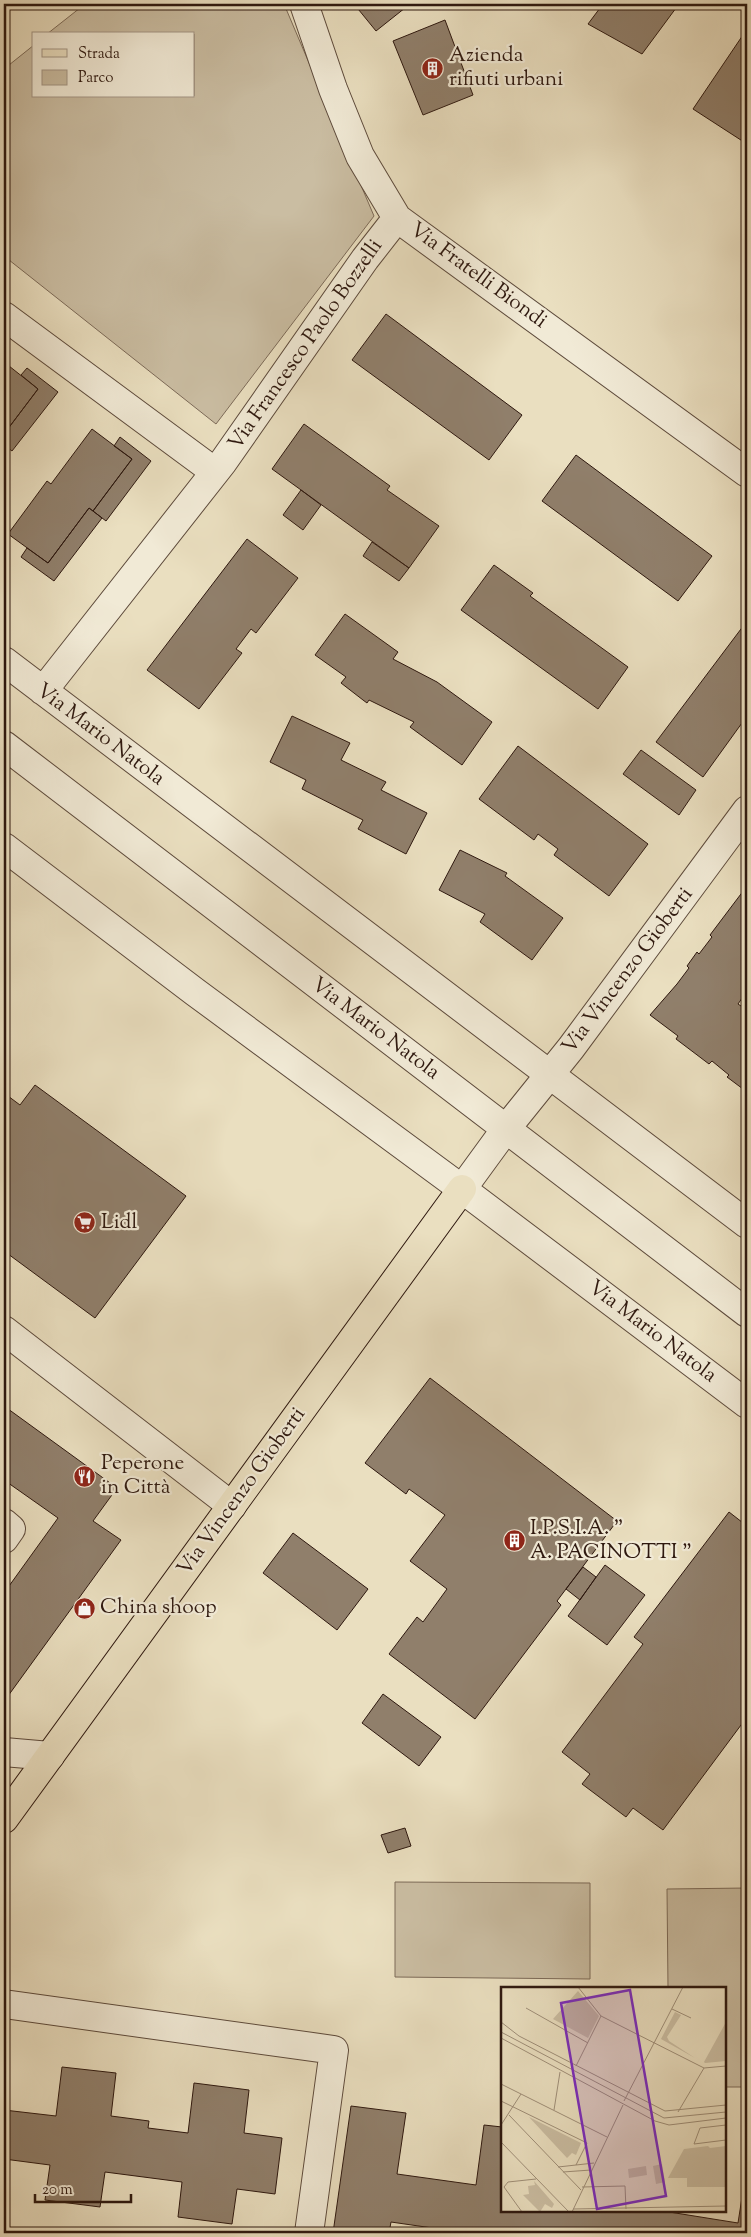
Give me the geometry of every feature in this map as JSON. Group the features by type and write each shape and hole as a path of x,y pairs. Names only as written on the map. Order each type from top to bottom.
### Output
{"main road":[{"name":"Via Vincenzo Gioberti","path":"4,1818 462,1189"}],"street":[{"name":"Via Fratelli Biondi","path":"304,4 333,88 360,156 397,218 747,473"},
{"name":"Via Francesco Paolo Bozzelli","path":"43,691 215,472 365,259 397,218"},
{"name":"Via Francesco Paolo Bozzelli","path":"4,316 215,472"},
{"name":"Via Mario Natola","path":"4,662 747,1224"},
{"name":"Via Mario Natola","path":"4,744 747,1313"},
{"name":"Via Vincenzo Gioberti","path":"462,1189 551,1074 747,810"},
{"name":"Via Mario Natola","path":"4,846 195,992 462,1189 747,1404"},
{"path":"4,1330 232,1506"},
{"path":"4,1523 11,1528 4,1539"},
{"path":"4,1752 50,1756"},
{"path":"4,2004 334,2050 309,2233"}],"green space":[{"path":"85,4 284,4 374,216 216,424 4,256 4,69 32,47 32,98 195,98 195,32 50,32"},
{"path":"395,1882 590,1883 590,1979 395,1977"},
{"path":"747,1888 747,2087 726,2087 726,1987 668,1987 667,1889"}],"building":[{"path":"354,4 410,4 376,31"},
{"path":"603,4 679,4 642,54 588,24"},
{"name":"Azienda rifiuti urbani","path":"445,20 473,95 423,115 393,41"},
{"path":"747,29 747,144 693,109"},
{"path":"386,314 522,415 489,460 352,360"},
{"path":"4,362 38,389 4,434"},
{"path":"27,368 58,392 12,451 4,445 4,434 38,389 21,375"},
{"path":"304,424 390,486 387,490 439,526 409,568 272,469"},
{"path":"92,429 132,459 93,511 89,508 48,563 8,534 47,481 51,484"},
{"path":"120,437 151,461 106,521 93,511 132,459 114,446"},
{"path":"576,455 712,556 678,601 542,501"},
{"path":"301,490 321,505 303,530 283,515"},
{"path":"89,508 102,518 54,581 21,557 27,548 48,563"},
{"path":"247,539 298,578 256,633 251,629 236,649 242,653 199,709 147,670"},
{"path":"372,542 409,568 399,581 363,556"},
{"path":"494,565 533,593 530,596 628,667 598,709 461,610"},
{"path":"345,614 398,652 393,659 437,682 492,722 462,765 410,727 414,722 369,700 367,703 341,683 346,677 315,655"},
{"path":"747,621 747,716 703,777 656,742"},
{"path":"292,716 350,743 341,760 386,782 381,790 427,813 406,854 358,829 363,820 302,789 306,780 270,762"},
{"path":"518,746 648,844 609,896 554,855 558,849 538,834 534,840 479,799"},
{"path":"641,750 696,790 679,815 623,774"},
{"path":"460,850 507,873 505,876 563,918 532,960 480,922 485,914 439,890"},
{"path":"747,886 747,991 738,1004 744,1008 747,1004 747,1092 727,1077 729,1075 712,1061 709,1064 676,1039 678,1036 650,1015 677,984 689,968 687,966 697,952 699,954 712,937 710,935"},
{"name":"Lidl","path":"35,1085 186,1196 95,1318 4,1251 4,1093 20,1105"},
{"name":"I.P.S.I.A. \" A. PACINOTTI \"","path":"430,1378 617,1521 557,1601 561,1605 475,1719 389,1654 417,1617 423,1622 447,1589 410,1561 445,1515 409,1489 406,1494 365,1463"},
{"path":"4,1406 117,1488 93,1521 121,1540 8,1696 4,1693 4,1593 58,1518 4,1480"},
{"name":"I.P.S.I.A. \" A. PACINOTTI \"","path":"729,1512 747,1526 747,1724 744,1721 663,1830 633,1808 626,1817 582,1784 590,1774 562,1752 643,1644 634,1637"},
{"path":"293,1533 368,1589 337,1630 263,1573"},
{"path":"605,1565 645,1595 607,1645 568,1616"},
{"path":"583,1567 596,1577 580,1600 566,1589"},
{"path":"383,1694 441,1737 419,1766 362,1723"},
{"path":"405,1828 411,1846 388,1853 381,1835"},
{"path":"62,2067 116,2073 111,2116 149,2121 148,2128 188,2133 194,2083 249,2090 244,2133 282,2138 275,2194 237,2189 232,2224 178,2217 182,2182 105,2172 100,2207 45,2200 50,2165 4,2159 4,2110 56,2116"},
{"path":"351,2106 406,2113 397,2174 476,2185 484,2125 501,2127 501,2212 669,2212 738,2223 747,2165 747,2233 467,2233 391,2222 389,2233 333,2233"}],"place":[{"name":"Azienda rifiuti urbani","path":"433,68"},
{"name":"Lidl","path":"85,1223"},
{"name":"Peperone in Città","path":"85,1476"},
{"name":"I.P.S.I.A. \" A. PACINOTTI \"","path":"514,1541"},
{"name":"China shoop","path":"84,1608"}]}
